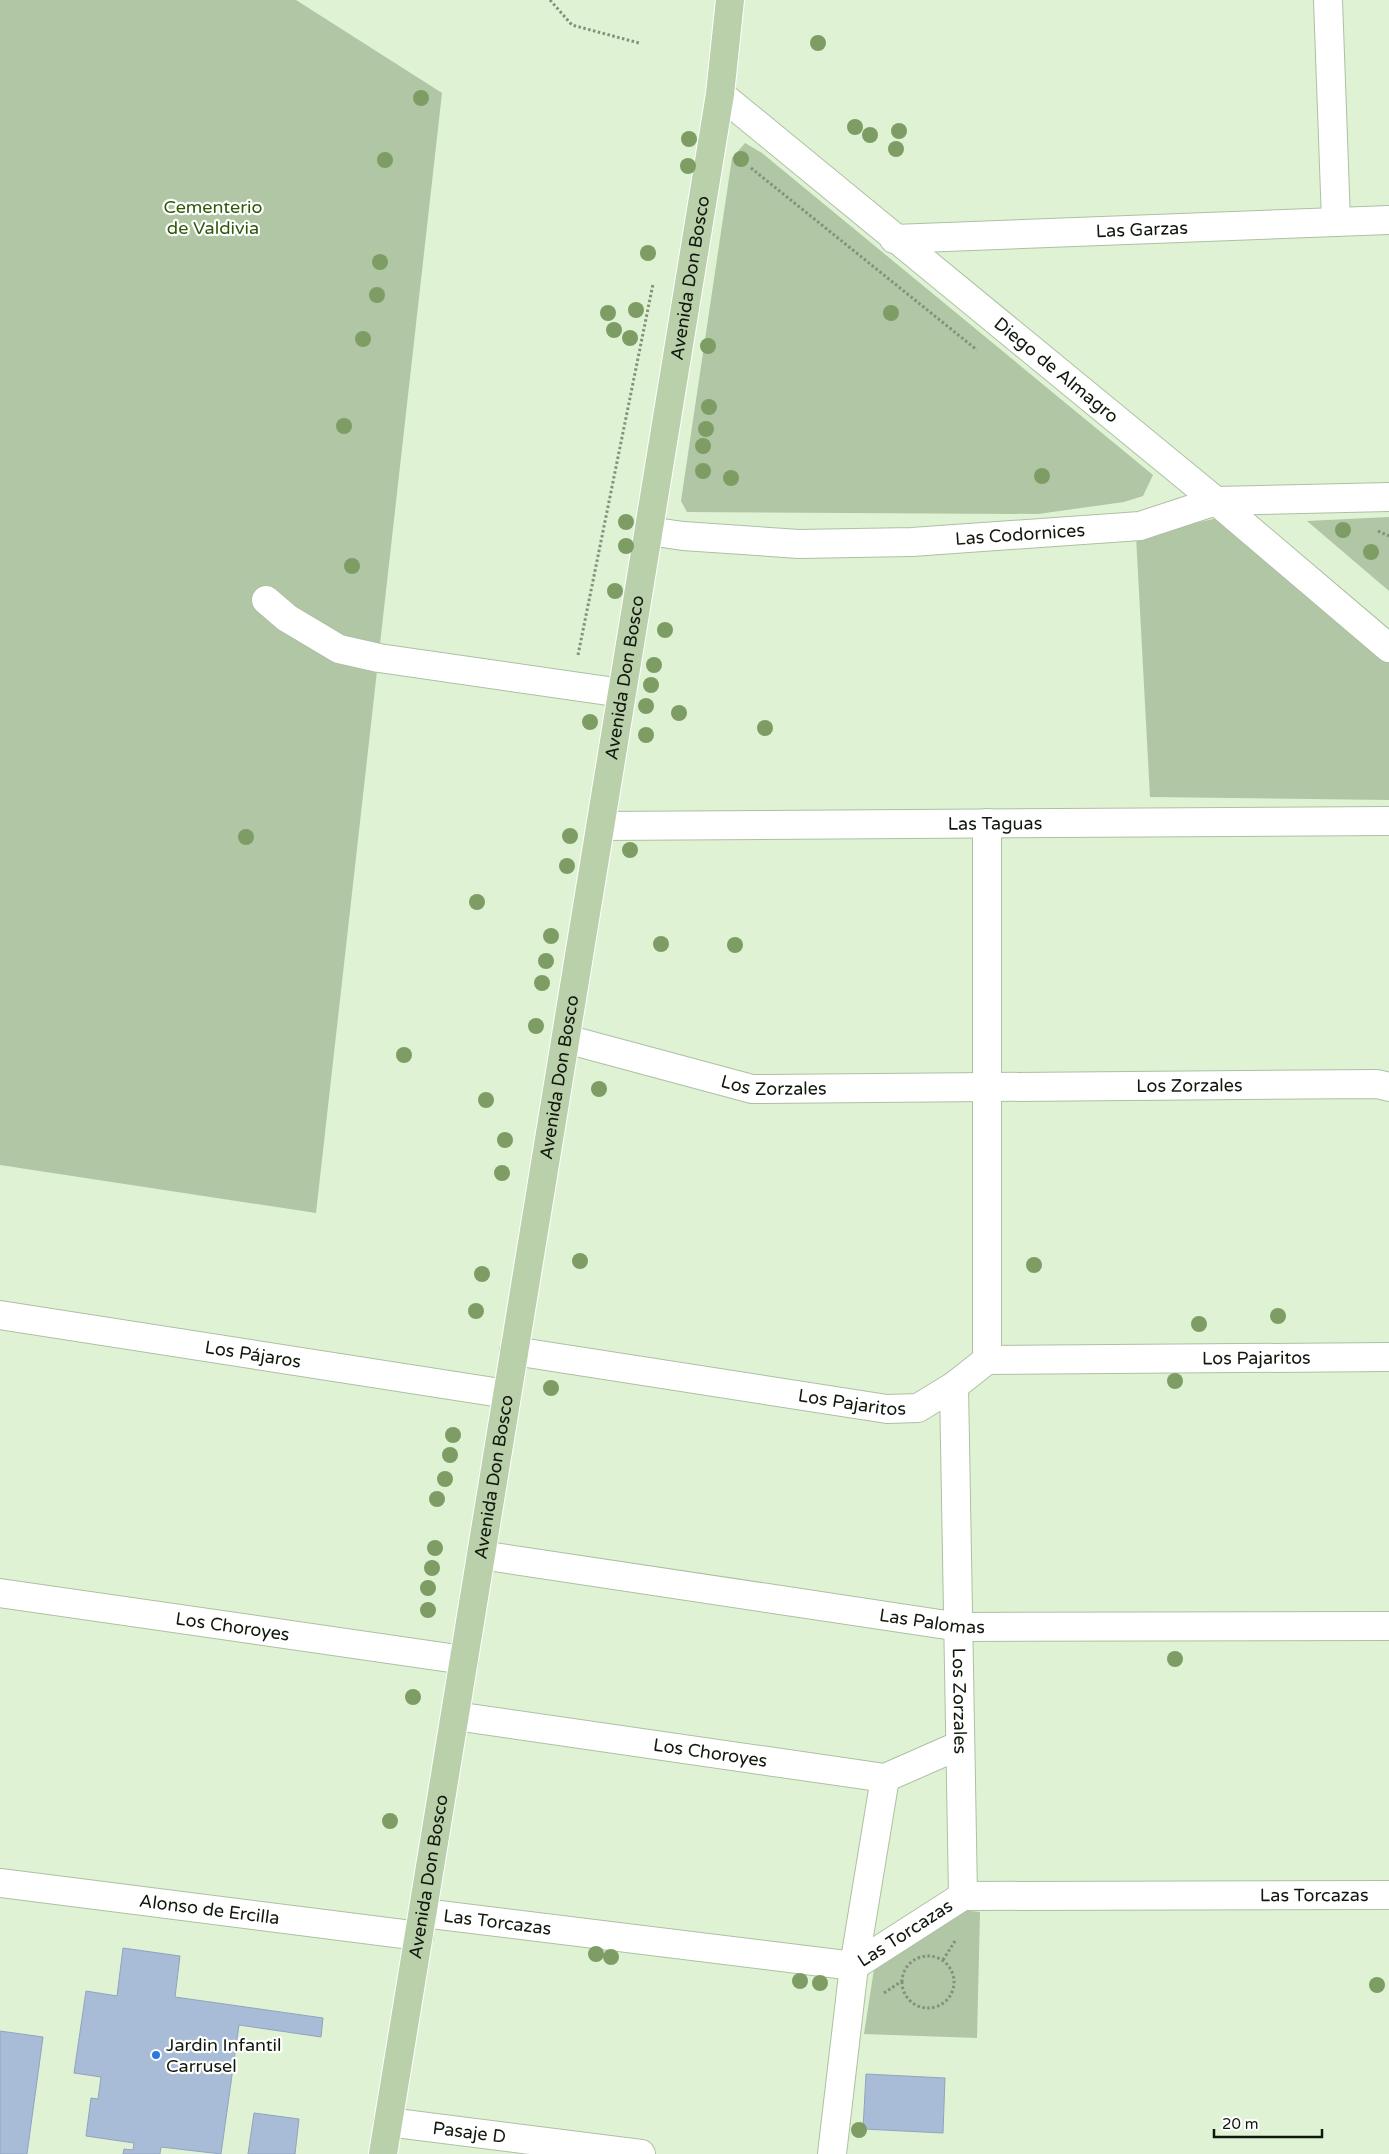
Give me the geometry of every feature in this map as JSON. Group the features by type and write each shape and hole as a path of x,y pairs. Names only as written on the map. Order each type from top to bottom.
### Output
{"main road":[{"name":"Avenida Don Bosco","path":"383,2154 720,94 730,0"}],"street":[{"path":"1328,0 1336,221"},
{"name":"Diego de Almagro","path":"720,94 894,239 1216,501 1389,648"},
{"name":"Las Garzas","path":"894,239 1389,220"},
{"name":"Las Codornices","path":"648,531 683,536 799,544 912,542 1140,526 1216,501 1389,497"},
{"path":"266,600 288,618 338,649 379,658 622,693"},
{"name":"Las Taguas","path":"601,826 1389,821"},
{"path":"987,823 987,1360"},
{"name":"Los Zorzales","path":"566,1039 752,1089 1377,1084 1389,1087"},
{"name":"Los Pájaros","path":"0,1315 507,1394"},
{"name":"Los Pajaritos","path":"514,1351 887,1409 918,1408 954,1386 987,1360 1389,1357"},
{"name":"Los Zorzales","path":"954,1386 960,1627 963,1896"},
{"name":"Las Palomas","path":"481,1555 960,1627 1389,1626"},
{"name":"Los Choroyes","path":"0,1593 464,1660"},
{"name":"Los Choroyes","path":"455,1716 885,1778"},
{"path":"832,2154 854,1966 885,1778 960,1745"},
{"name":"Alonso de Ercilla","path":"0,1883 421,1924"},
{"name":"Las Torcazas","path":"421,1924 854,1966 963,1896 1389,1895"},
{"name":"Pasaje D","path":"388,2122 641,2154"}],"path":[{"path":"550,0 572,25 639,43"},
{"path":"751,168 977,350"},
{"path":"571,686 655,277"},
{"path":"927,1955 943,1960 953,1974 953,1992 941,2005 923,2008 915,2005 903,1991 901,1983 906,1967 919,1957 927,1955"}],"green space":[{"name":"Cementerio de Valdivia","path":"0,0 296,0 442,93 316,1213 0,1165"},
{"path":"745,143 762,153 1153,475 1143,496 1124,502 1038,514 687,512 681,501 732,158"},
{"path":"1389,517 1389,591 1307,521"},
{"path":"1218,518 1389,661 1389,800 1150,797 1136,536"},
{"path":"962,1910 980,1912 977,2038 864,2034 874,1969"}],"building":[{"name":"Jardin Infantil Carrusel","path":"123,1948 180,1956 175,1997 323,2018 321,2037 239,2025 221,2154 161,2147 160,2154 123,2154 124,2149 133,2150 134,2143 86,2136 91,2098 98,2099 101,2077 74,2073 86,1991 117,1996"},
{"path":"0,2031 43,2037 27,2154 0,2154"},
{"path":"866,2074 945,2078 943,2133 863,2129"},
{"name":"Jardin Infantil Carrusel","path":"254,2113 299,2119 295,2154 248,2154"}],"place":[{"name":"Jardin Infantil Carrusel","path":"156,2055"}]}
